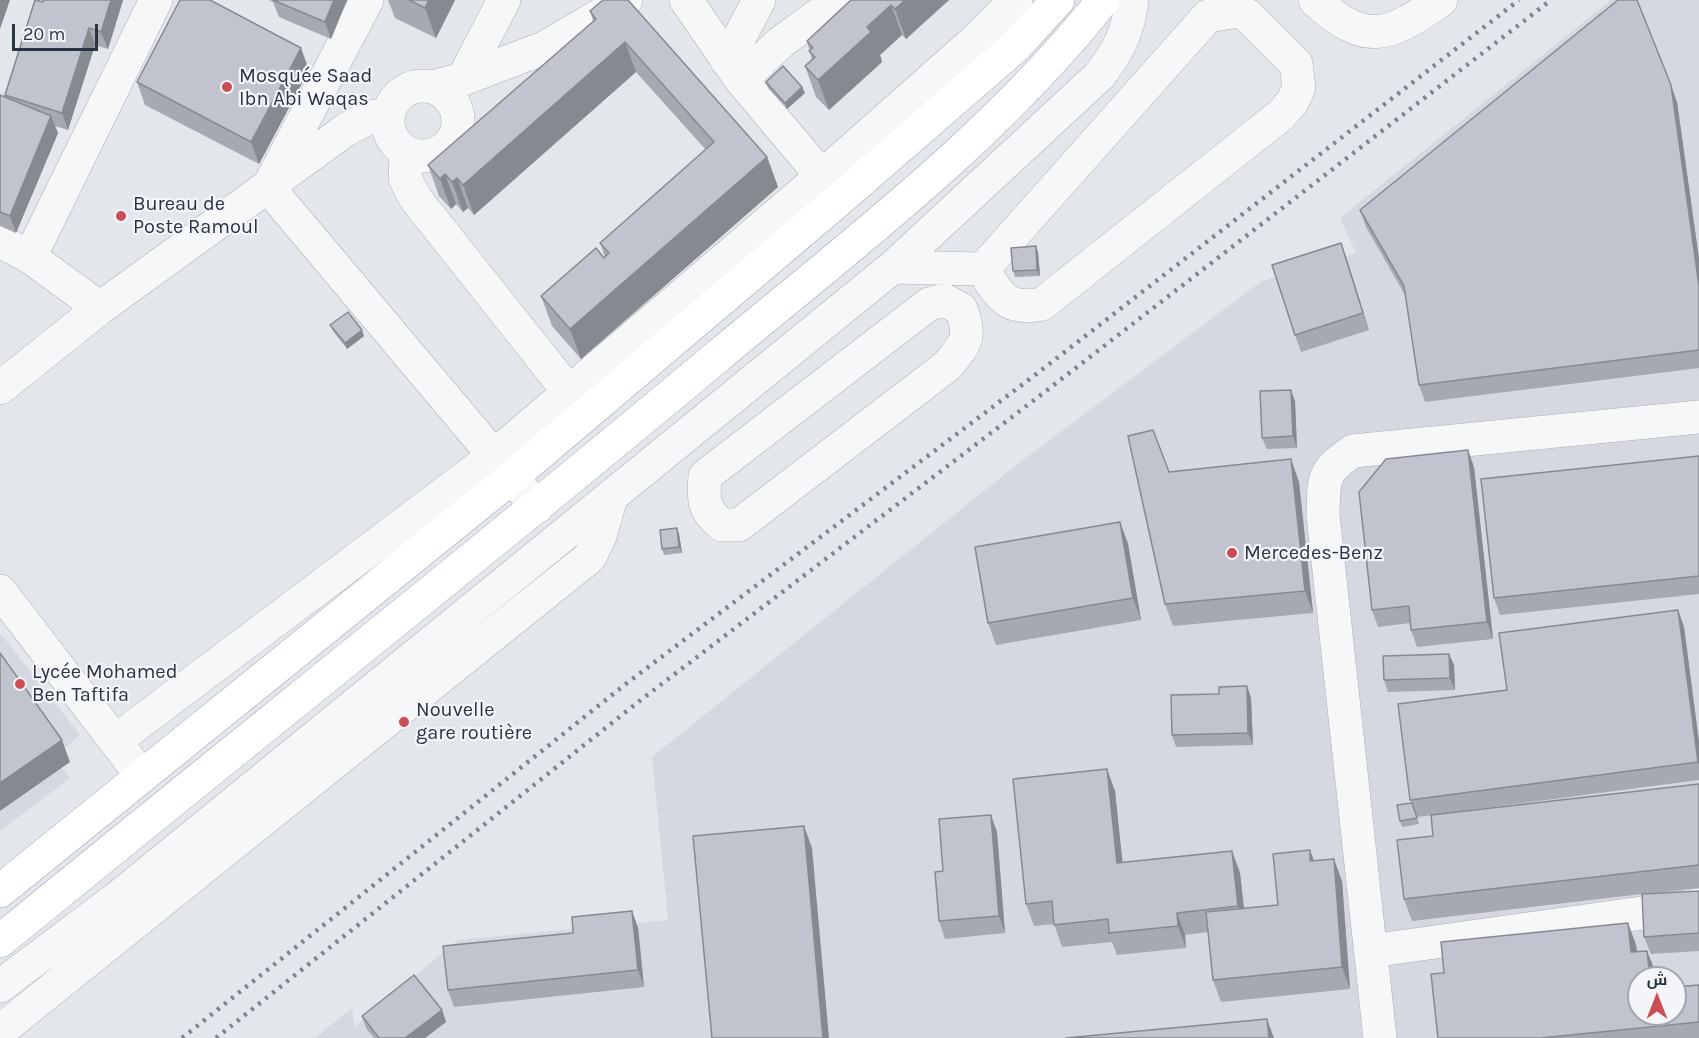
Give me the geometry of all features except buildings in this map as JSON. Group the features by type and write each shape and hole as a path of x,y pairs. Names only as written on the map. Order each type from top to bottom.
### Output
{"main road":[{"path":"0,891 142,776 831,187 1017,45 1058,0"},
{"path":"0,941 537,507 944,167 1070,42 1103,0"}],"street":[{"path":"30,257 156,0"},
{"path":"268,187 367,0"},
{"path":"504,0 448,83 443,92 456,110 456,133 441,152 430,156 406,152 391,136 388,114 400,94 410,88 448,83 544,48 626,0"},
{"path":"686,0 734,71 831,187"},
{"path":"734,71 759,0"},
{"path":"734,71 781,42 839,0"},
{"path":"115,741 503,467 569,392 831,187 1016,0"},
{"path":"0,986 116,899 658,461 893,267 1100,75 1118,49 1129,27 1132,0"},
{"path":"1315,0 1337,21 1360,32 1388,30 1419,16 1441,0"},
{"path":"1236,11 1247,15 1296,64 1299,76 1293,101 1281,115 1042,304 1025,308 1014,305 1002,297 983,269 1208,16 1236,11"},
{"path":"1100,75 1131,100"},
{"path":"0,388 100,308 347,129 370,117 388,114"},
{"path":"406,152 405,178 415,198 569,392"},
{"path":"268,187 537,507"},
{"path":"0,241 30,257 100,308"},
{"path":"893,267 983,269"},
{"path":"944,300 961,309 968,327 963,347 947,366 739,525 722,525 710,515 703,497 705,476 929,304 944,300"},
{"path":"823,384 833,349 836,315"},
{"path":"1380,1038 1323,515 1324,482 1331,466 1353,451 1699,417"},
{"path":"658,461 705,476"},
{"path":"0,1031 590,557 600,536 611,498"},
{"path":"0,591 142,776"},
{"path":"1371,951 1699,905"}],"shaded area":[{"path":"1611,0 1699,0 1699,1038 315,1038 352,1008 354,1027 458,940 668,920 652,757 1006,473 1262,281 1356,253 1340,218"},
{"name":"Lycée Mohamed Ben Taftifa","path":"0,633 80,735 53,758 70,778 0,831"}],"railway":[{"path":"182,1038 627,683 1035,375 1519,0"},
{"path":"216,1038 642,699 1046,391 1551,0"}],"place":[{"name":"Mosquée Saad Ibn Abi Waqas","path":"227,87"},
{"name":"Bureau de Poste Ramoul","path":"121,216"},
{"name":"Mercedes-Benz","path":"1232,553"},
{"name":"Lycée Mohamed Ben Taftifa","path":"20,684"},
{"name":"Nouvelle gare routière","path":"404,722"}]}
